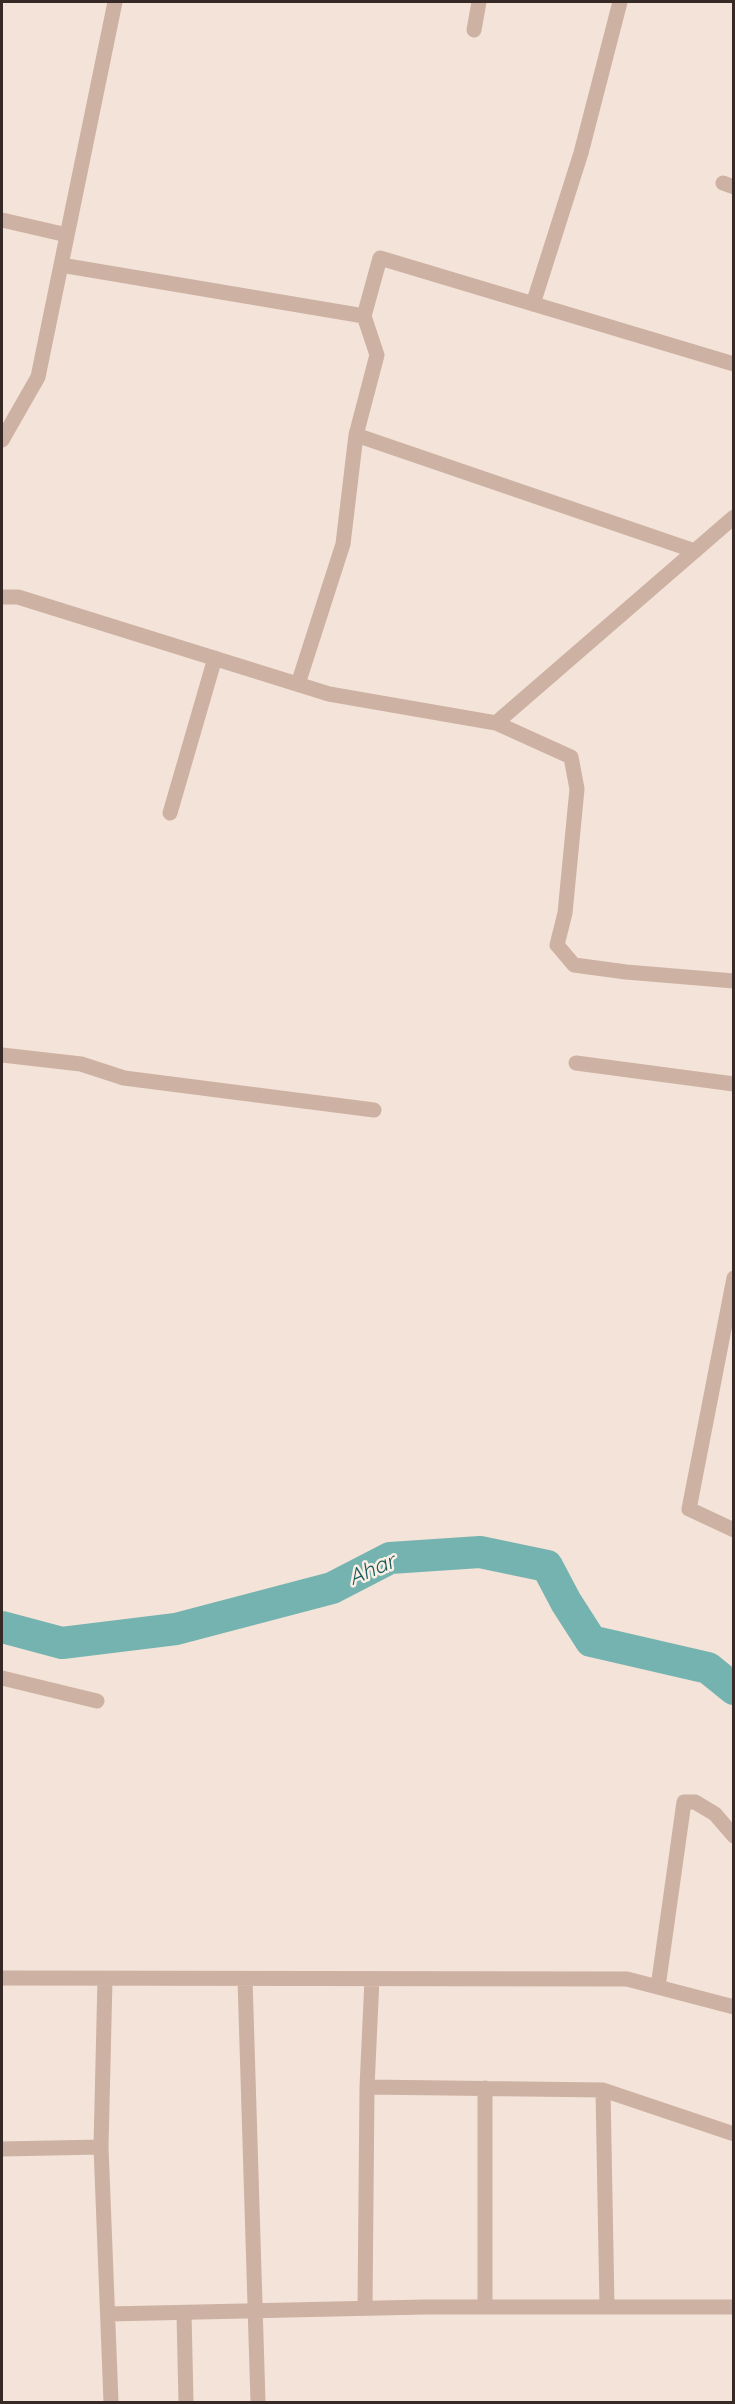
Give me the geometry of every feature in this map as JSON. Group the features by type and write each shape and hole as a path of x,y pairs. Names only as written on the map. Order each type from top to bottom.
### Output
{"street":[{"path":"2,440 38,377 115,2"},
{"path":"474,30 479,2"},
{"path":"533,304 581,153 620,2"},
{"path":"2,220 67,235"},
{"path":"298,684 343,544 356,435 377,355 364,316 380,258 734,364"},
{"path":"60,265 364,316"},
{"path":"356,435 695,551"},
{"path":"496,723 734,517"},
{"path":"2,597 18,597 329,694 496,723 571,757 577,789 565,913 557,945 574,965 626,972 733,979"},
{"path":"170,813 215,658"},
{"path":"2,1055 81,1064 124,1078 374,1110"},
{"path":"576,1063 734,1084"},
{"path":"734,1278 689,1509 734,1530"},
{"path":"2,1678 97,1701"},
{"path":"658,1987 684,1802 695,1803 715,1814 734,1836"},
{"path":"2,1978 627,1979 734,2007"},
{"path":"105,1979 101,2147 111,2403"},
{"path":"246,1979 258,2403"},
{"path":"365,2308 367,2087 372,1979"},
{"path":"367,2087 603,2090 734,2134"},
{"path":"484,2088 485,2307"},
{"path":"603,2090 607,2307"},
{"path":"2,2149 101,2147"},
{"path":"108,2314 365,2308 734,2307"},
{"path":"184,2313 186,2403"}],"waterway":[{"name":"Ahar","path":"2,1627 62,1643 176,1629 332,1588 390,1558 480,1552 547,1566 566,1602 591,1641 708,1668 734,1689"}]}
